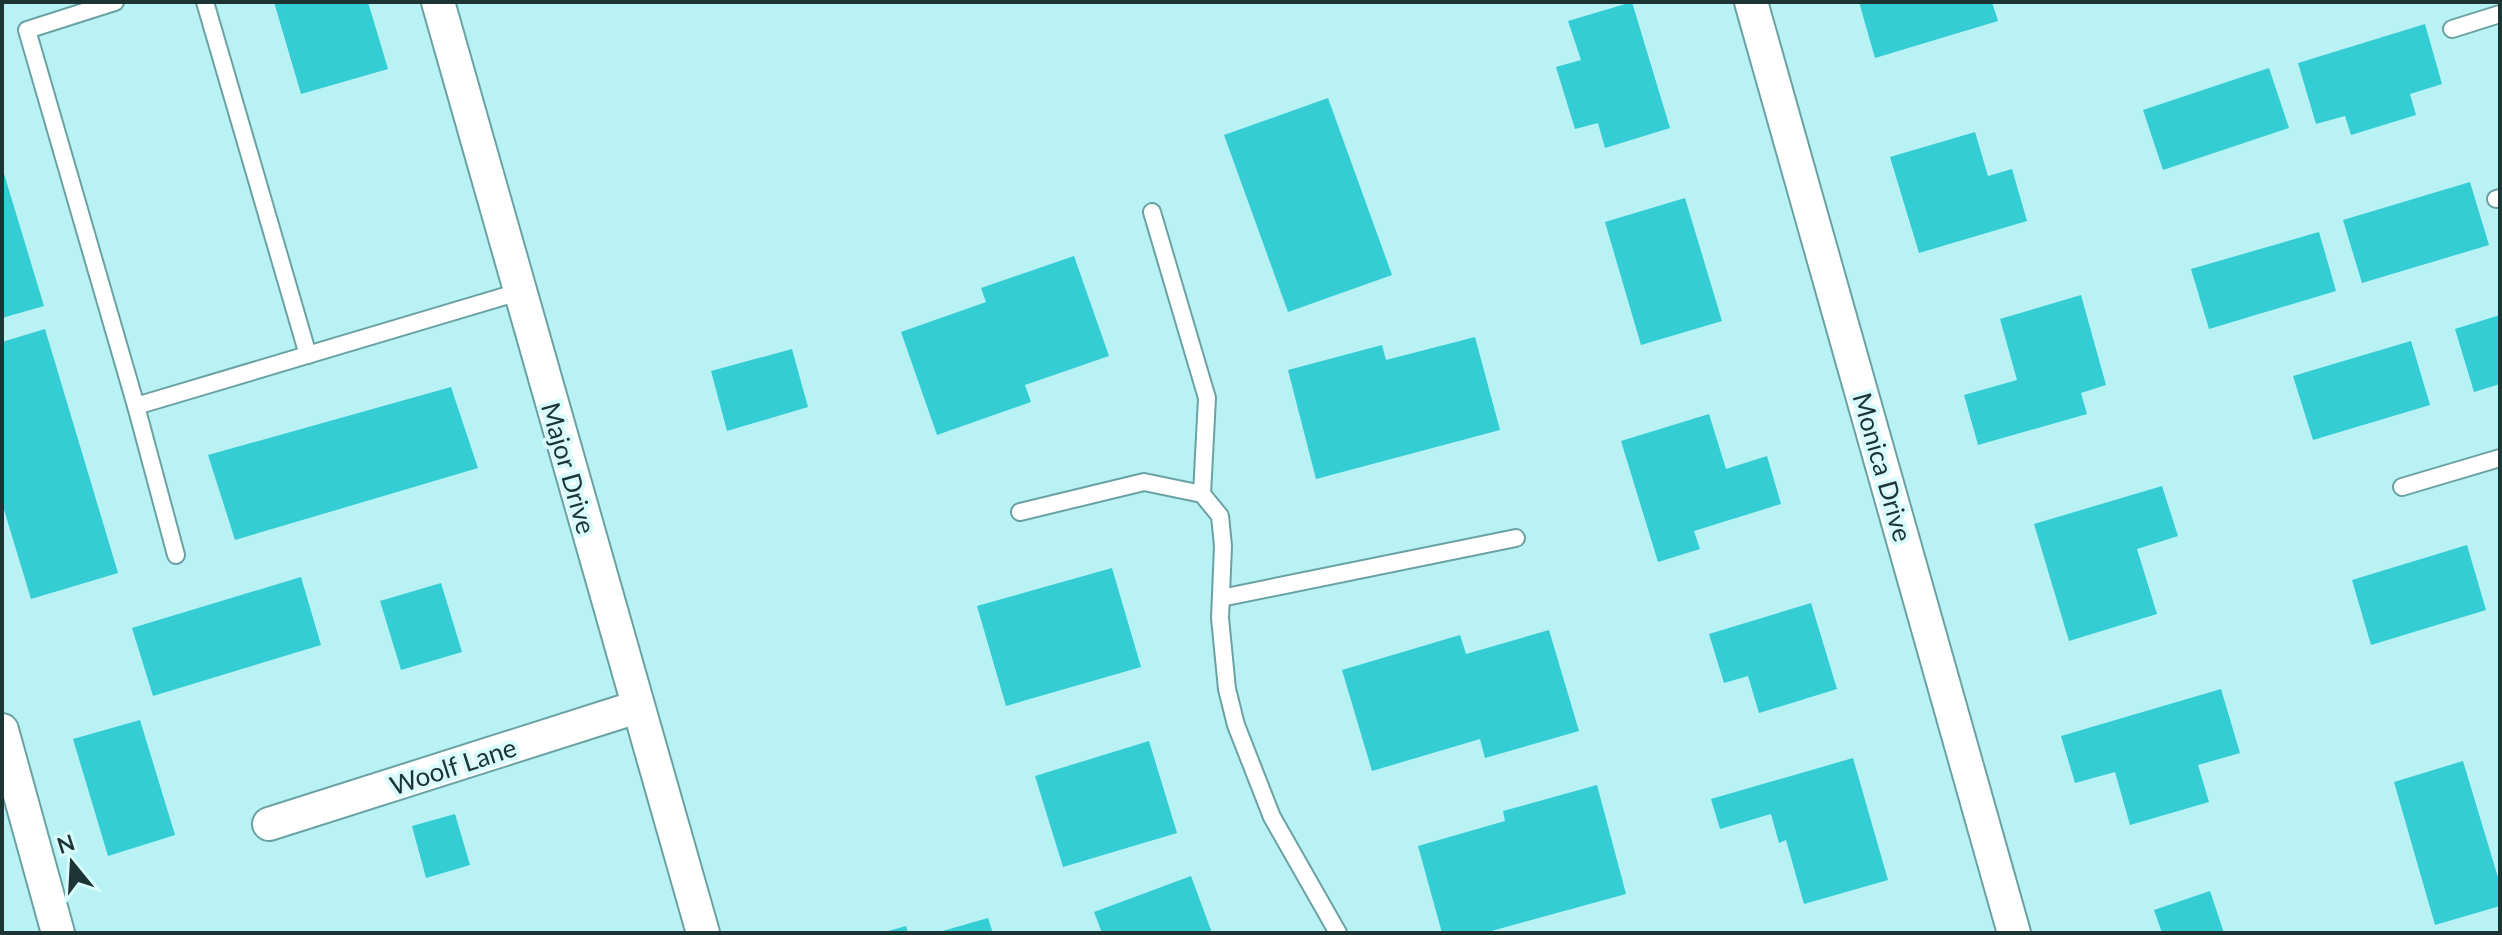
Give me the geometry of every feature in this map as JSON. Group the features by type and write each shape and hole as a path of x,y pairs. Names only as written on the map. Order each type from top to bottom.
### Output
{"street":[{"name":"Major Drive","path":"438,2 703,933"},
{"name":"Monica Drive","path":"1751,2 2014,933"},
{"name":"Woolf Lane","path":"269,824 637,707"},
{"path":"2,730 58,933"}],"lane":[{"path":"115,2 27,30 176,555"},
{"path":"205,2 308,355"},
{"path":"2452,29 2500,14"},
{"path":"1152,212 1207,398 1202,494"},
{"path":"136,406 519,292"},
{"path":"2402,487 2500,458"},
{"path":"1020,512 1144,482 1202,494 1220,516 1223,546 1220,618 1227,689 1236,725 1272,817 1338,933"},
{"path":"1221,598 1516,538"}],"building":[{"path":"274,2 368,2 388,69 301,94"},
{"path":"1632,2 1670,128 1605,148 1598,123 1575,129 1556,67 1581,60 1568,21"},
{"path":"1859,2 1992,2 1998,21 1875,58"},
{"path":"2425,24 2442,84 2410,94 2416,115 2351,135 2345,116 2316,124 2298,63"},
{"path":"2269,68 2289,128 2163,170 2143,110"},
{"path":"1328,98 1392,275 1288,312 1224,135"},
{"path":"1975,132 1988,176 2012,169 2027,221 1919,253 1890,157"},
{"path":"2,167 44,306 2,318"},
{"path":"2470,182 2489,245 2362,283 2343,220"},
{"path":"1685,198 1722,321 1641,345 1605,222"},
{"path":"2319,232 2336,291 2209,329 2191,269"},
{"path":"1074,256 1109,356 1025,385 1031,402 937,435 901,332 986,302 981,288"},
{"path":"2081,295 2106,385 2081,393 2087,414 1978,445 1964,395 2017,380 2000,319"},
{"path":"2500,315 2500,384 2474,392 2455,329"},
{"path":"45,329 118,573 31,599 2,503 2,342"},
{"path":"1475,337 1500,430 1316,479 1288,370 1382,345 1386,360"},
{"path":"2411,341 2430,405 2313,440 2293,376"},
{"path":"792,349 808,407 727,431 711,371"},
{"path":"451,387 478,468 235,540 208,455"},
{"path":"1709,414 1726,469 1767,456 1781,504 1694,531 1700,549 1658,562 1621,441"},
{"path":"2162,486 2178,536 2137,549 2157,614 2069,641 2034,524"},
{"path":"2467,545 2486,610 2371,645 2352,580"},
{"path":"1112,568 1141,667 1006,706 977,606"},
{"path":"301,577 321,645 153,696 132,628"},
{"path":"441,583 462,652 401,670 380,601"},
{"path":"1811,603 1837,689 1759,713 1748,676 1724,683 1709,634"},
{"path":"1549,630 1579,731 1485,758 1480,739 1372,771 1342,670 1460,635 1466,654"},
{"path":"2221,689 2240,753 2198,765 2209,802 2130,825 2115,772 2075,783 2061,736"},
{"path":"140,720 175,835 108,856 73,739"},
{"path":"1149,741 1177,833 1063,867 1035,776"},
{"path":"1853,758 1888,880 1804,904 1786,840 1779,843 1771,814 1720,829 1711,799"},
{"path":"2463,761 2500,884 2500,906 2435,925 2394,782"},
{"path":"1597,785 1626,894 1484,933 1442,933 1418,846 1505,821 1503,811"},
{"path":"455,814 470,865 426,878 412,826"},
{"path":"1191,876 1212,933 1102,933 1094,912"},
{"path":"2210,891 2224,933 2162,933 2154,910"},
{"path":"988,918 993,933 939,933 939,932"},
{"path":"906,926 908,933 885,933 885,932"}]}
